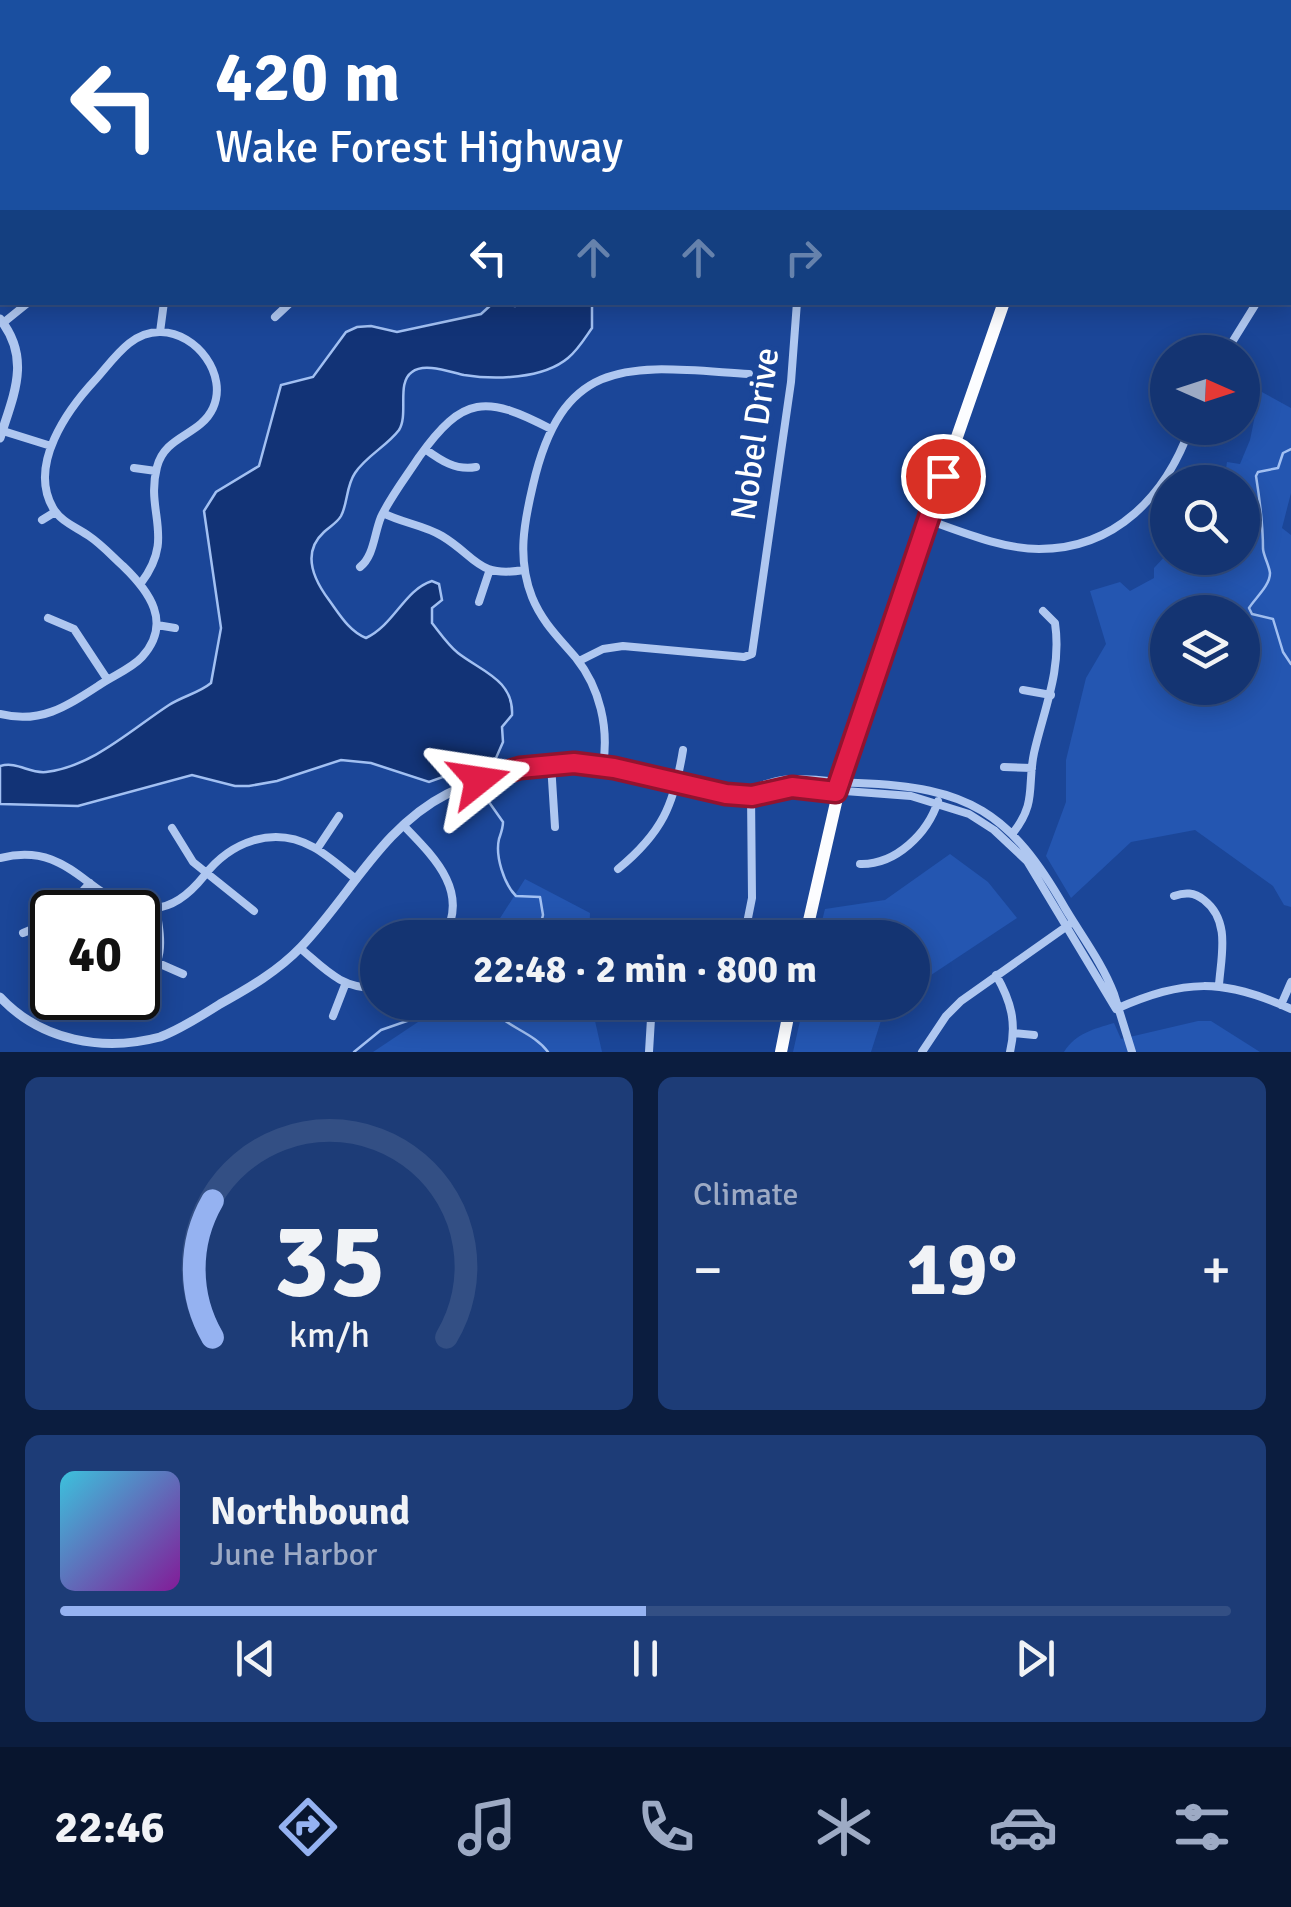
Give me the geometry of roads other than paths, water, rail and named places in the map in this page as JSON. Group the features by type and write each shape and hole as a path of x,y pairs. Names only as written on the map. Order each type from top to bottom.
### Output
{"highway":[{"path":"810,920 838,787 1003,305"},
{"path":"781,1052 788,1020"}],"street":[{"path":"25,305 2,321 15,345 19,377 1,433 51,446"},
{"path":"160,332 164,305"},
{"path":"275,317 288,305"},
{"name":"Nobel Drive","path":"752,654 791,382 798,305"},
{"path":"1237,335 1255,305"},
{"path":"0,714 25,718 58,712 142,657 153,642 157,626 155,606 140,583 91,537 55,512 46,485 51,446 72,409 120,352 137,338 160,332 174,334 194,346 211,364 217,387 207,418 170,444 160,458 156,471 159,548 151,570 140,583"},
{"path":"602,766 605,740 600,705 578,661 538,611 524,570 524,521 541,453 551,429 576,396 616,372 646,368 749,374"},
{"path":"360,567 369,558 383,514 425,449 446,423 461,412 479,406 513,409 551,429"},
{"path":"928,520 1029,548 1059,547 1095,538 1120,527 1152,498 1173,468 1183,445"},
{"path":"425,449 447,464 463,469 476,467"},
{"path":"134,468 156,471"},
{"path":"42,520 55,512"},
{"path":"383,514 442,536 489,572 524,570"},
{"path":"479,602 489,572"},
{"path":"1011,837 1029,810 1032,768 1051,695 1056,630 1052,618 1043,612"},
{"path":"48,618 74,629 107,680"},
{"path":"157,626 176,628"},
{"path":"578,661 603,649 623,646 744,657 752,654 760,660"},
{"path":"1023,690 1051,695"},
{"path":"618,870 658,830 677,783 683,750"},
{"path":"551,764 555,827"},
{"path":"0,997 31,1024 65,1040 96,1046 128,1046 160,1037 271,973 300,948 404,826 443,796 510,770 551,764 602,766 740,794 792,787 907,786 940,792 990,814 1011,837 1070,924 1116,1009 1132,1052"},
{"path":"1004,767 1032,768"},
{"path":"838,787 938,803 969,814 1011,837"},
{"path":"860,864 875,862 918,838 929,825 940,792"},
{"path":"748,920 752,898 751,793"},
{"path":"317,849 339,816"},
{"path":"404,826 450,881 454,909 450,920"},
{"path":"172,828 184,850 206,874 254,911"},
{"path":"160,906 187,894 231,850 260,838 289,838 317,849 356,878"},
{"path":"0,858 20,854 52,858 100,890"},
{"path":"84,890 90,883"},
{"path":"1174,896 1195,895 1210,905 1219,919 1223,940 1219,985"},
{"path":"922,1052 954,1007 1070,924"},
{"path":"23,933 30,930"},
{"path":"300,948 345,984 360,986"},
{"path":"160,964 183,974"},
{"path":"996,975 1012,1006 1014,1034 1010,1052"},
{"path":"1281,1005 1291,982"},
{"path":"333,1016 345,984"},
{"path":"1116,1009 1171,988 1219,985 1250,992 1291,1010"},
{"path":"649,1052 651,1020"},
{"path":"1014,1034 1034,1035"}],"waterway":[{"path":"1291,449 1283,453 1278,468 1258,472 1256,476 1263,549 1270,573 1249,608 1252,614 1273,619 1291,664"},
{"path":"475,791 484,795 503,822 498,853 508,884 516,896 540,897 542,920"},
{"path":"354,1052 381,1030 410,1020"},
{"path":"505,1020 548,1052"}]}
